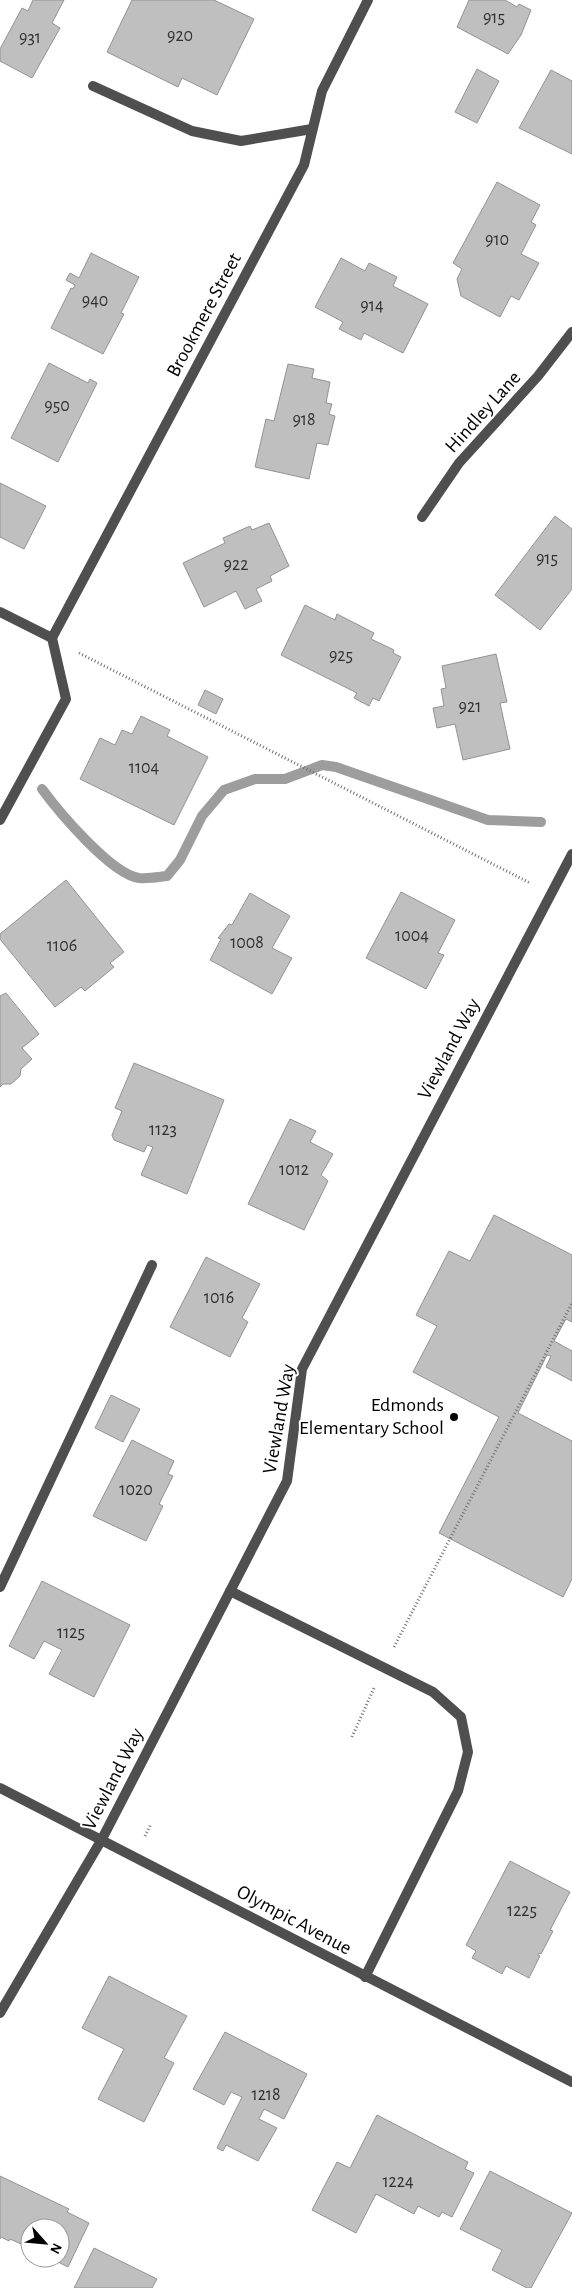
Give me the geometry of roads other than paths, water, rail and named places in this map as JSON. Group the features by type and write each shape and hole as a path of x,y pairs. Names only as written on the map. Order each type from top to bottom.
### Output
{"street":[{"name":"Brookmere Street","path":"52,638 304,166 322,91 368,0"},
{"path":"93,86 192,131 240,141 312,129"},
{"name":"Hindley Lane","path":"422,517 459,463 538,376 572,332"},
{"path":"0,612 52,638 66,699 0,820"},
{"name":"Viewland Way","path":"0,2013 102,1839 287,1481 302,1369 572,854"},
{"path":"0,1588 152,1265"},
{"path":"230,1591 433,1692 462,1717 468,1752 458,1791 365,1977"},
{"name":"Olympic Avenue","path":"0,1788 572,2082"}],"waterway":[{"path":"42,789 60,812 100,854 114,866 127,874 139,878 167,876 180,860 202,816 224,790 255,779 285,779 322,765 336,767 488,820 541,822"}],"place":[{"name":"Edmonds Elementary School","path":"454,1417"}]}
